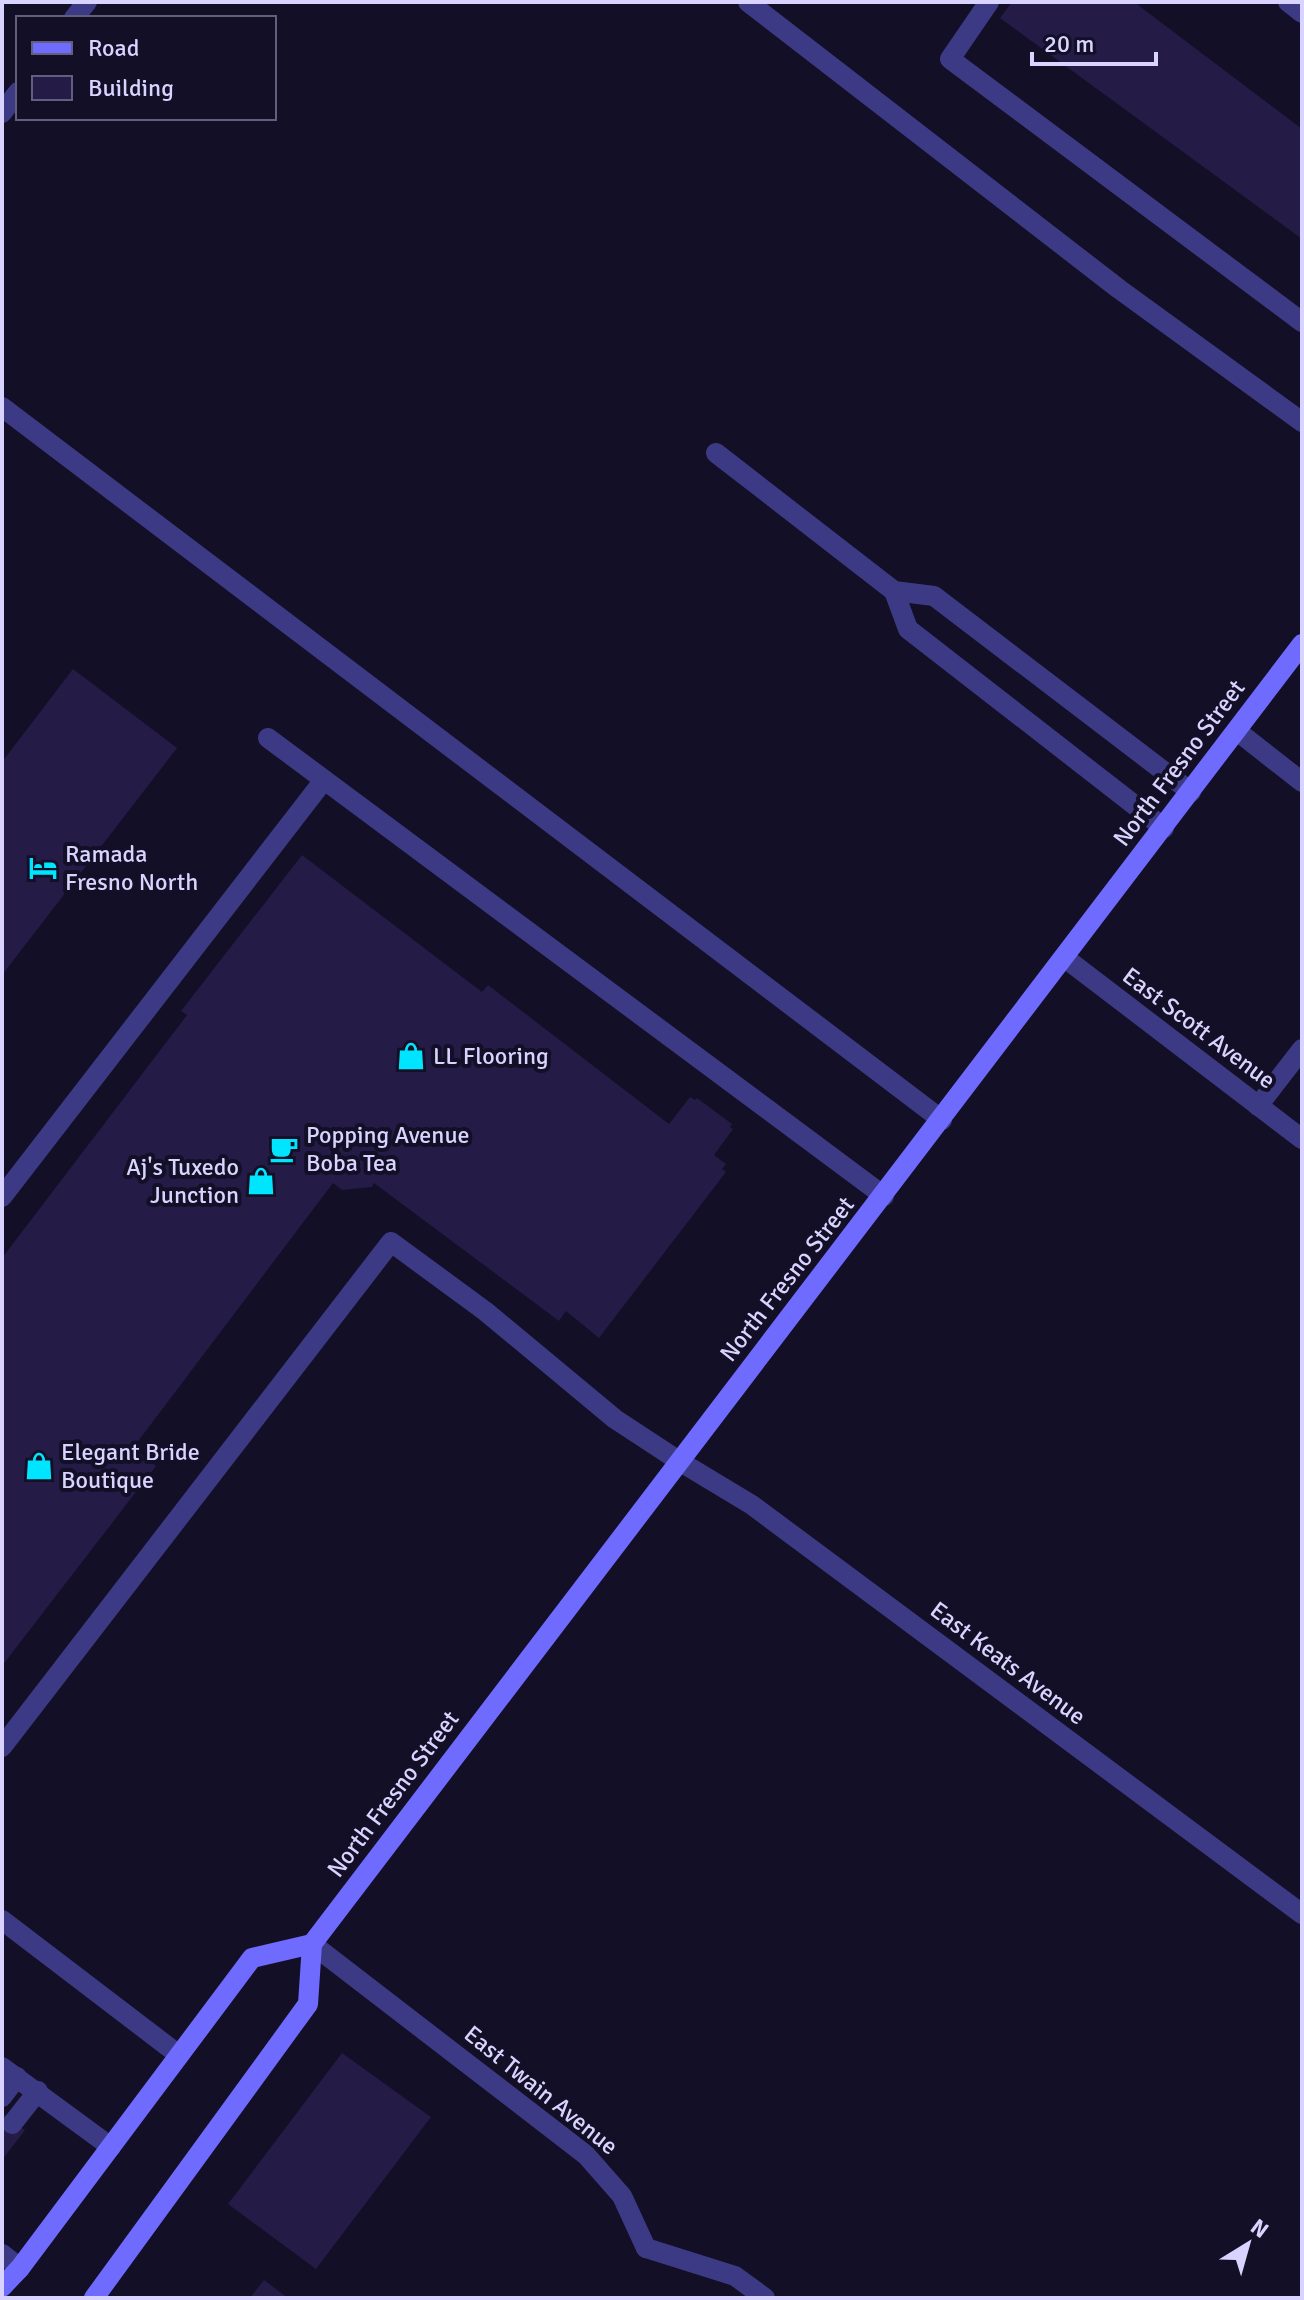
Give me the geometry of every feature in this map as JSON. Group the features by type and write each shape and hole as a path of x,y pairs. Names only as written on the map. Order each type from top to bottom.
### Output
{"main road":[{"name":"North Fresno Street","path":"312,1944 1302,644"},
{"path":"2,2287 20,2268 252,1958 312,1944 308,2004 94,2298"}],"street":[{"path":"748,2 1119,289 1302,422"},
{"path":"989,2 950,59 1302,322"},
{"path":"1288,2 1302,13"},
{"path":"2,113 16,95"},
{"path":"2,407 942,1120"},
{"path":"716,453 894,591 934,596 1191,792"},
{"path":"894,591 908,629 1164,828"},
{"path":"1237,731 1302,782"},
{"path":"268,738 884,1196"},
{"path":"2,1197 324,780"},
{"name":"East Scott Avenue","path":"1065,958 1302,1139"},
{"path":"1258,1106 1302,1049"},
{"name":"East Keats Avenue","path":"2,1747 391,1242 485,1311 615,1419 752,1505 1302,1914"},
{"path":"2,1920 179,2055"},
{"name":"East Twain Avenue","path":"312,1944 586,2155 622,2196 646,2248 735,2276 765,2298"},
{"path":"2,2097 9,2072 111,2147"},
{"path":"12,2124 38,2091"},
{"path":"2,2254 20,2268"}],"building":[{"path":"1012,2 1134,2 1302,129 1302,239 1000,18"},
{"name":"Ramada Fresno North","path":"73,669 177,748 2,975 2,762"},
{"path":"302,855 482,992 488,985 669,1124 690,1097 697,1098 732,1124 730,1127 733,1129 714,1155 726,1164 722,1169 726,1172 599,1338 566,1311 559,1321 374,1183 372,1187 342,1190 333,1183 133,1448 156,1466 2,1666 2,1258 187,1015 181,1011"},
{"path":"342,2053 431,2117 316,2269 228,2204"},
{"path":"2,2113 25,2130 2,2160"},
{"path":"264,2280 288,2298 250,2298"}],"place":[{"name":"Ramada Fresno North","path":"43,868"},
{"name":"LL Flooring","path":"411,1056"},
{"name":"Popping Avenue Boba Tea","path":"284,1149"},
{"name":"Aj's Tuxedo Junction","path":"261,1181"},
{"name":"Elegant Bride Boutique","path":"39,1466"}]}
